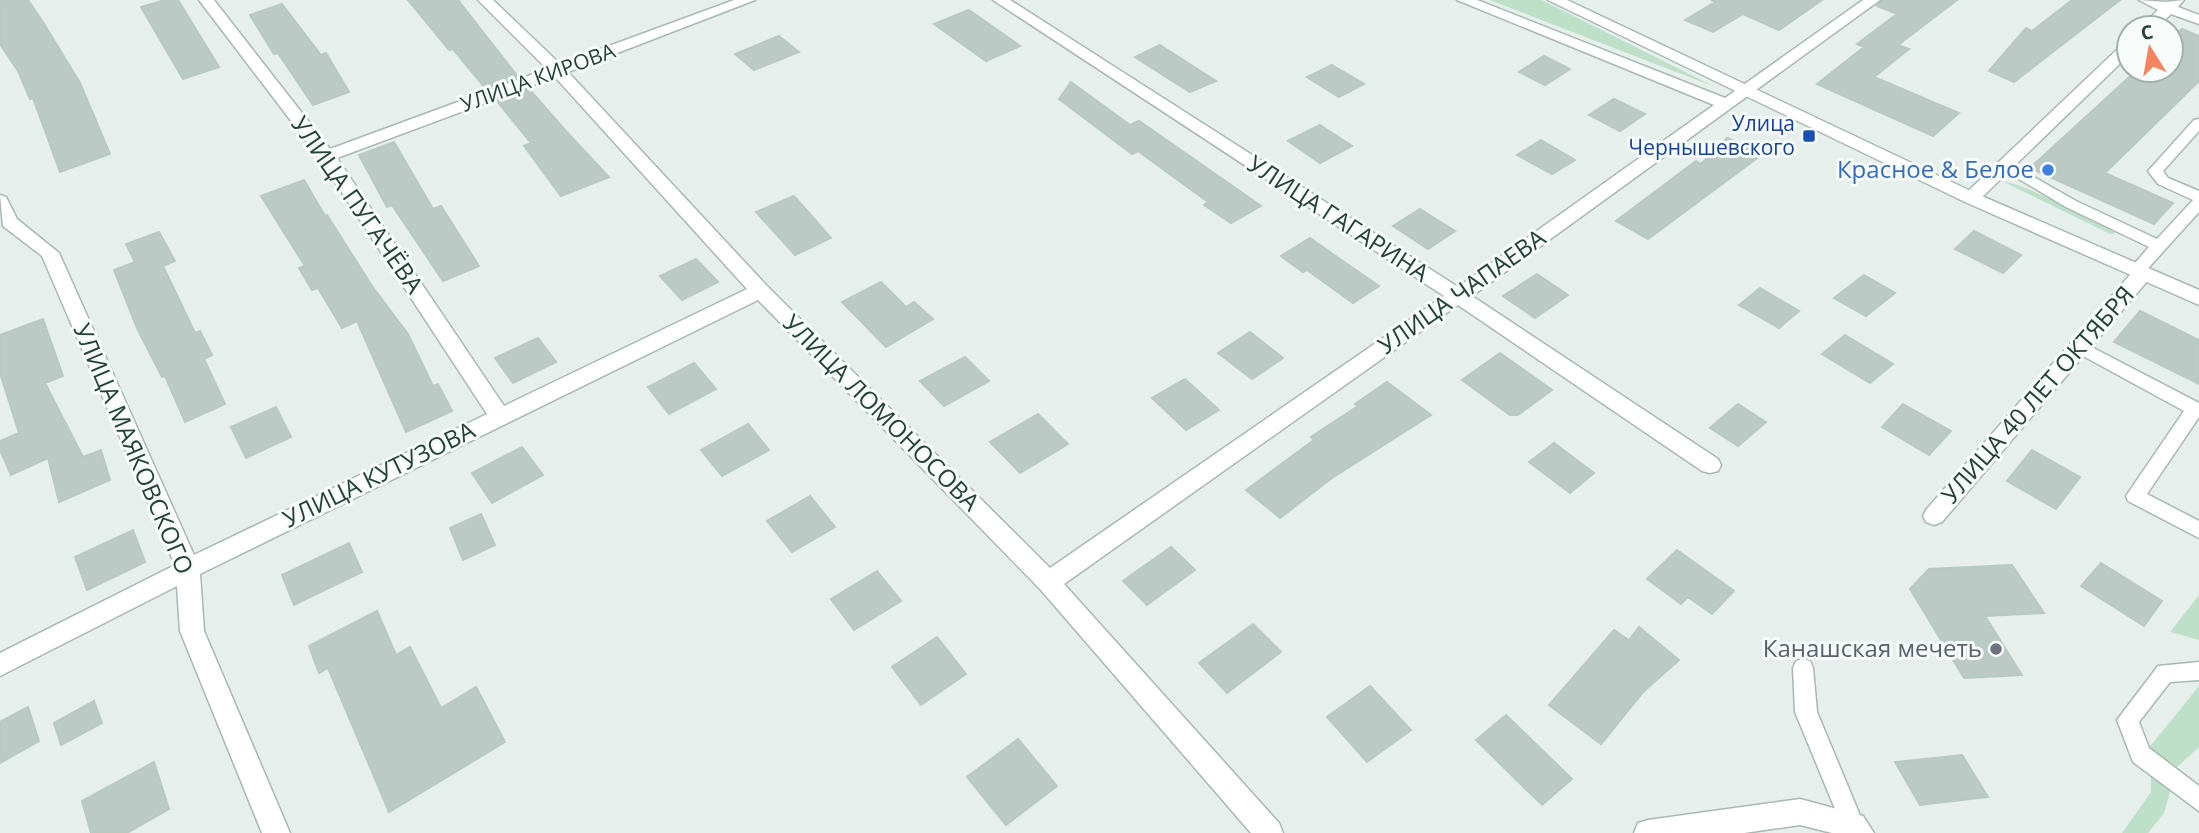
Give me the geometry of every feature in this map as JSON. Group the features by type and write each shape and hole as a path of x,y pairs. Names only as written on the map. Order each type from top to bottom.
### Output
{"street":[{"name":"УЛИЦА ПУГАЧЁВА","path":"206,0 327,156 499,416"},
{"name":"УЛИЦА ЛОМОНОСОВА","path":"485,0 557,70 760,290 1048,582 1269,833"},
{"name":"УЛИЦА КИРОВА","path":"327,156 748,0"},
{"name":"УЛИЦА ГАГАРИНА","path":"1000,0 1458,296 1710,465"},
{"path":"1464,0 1725,104"},
{"path":"1555,0 1971,198 2199,298"},
{"name":"УЛИЦА ЧАПАЕВА","path":"1048,582 1458,296 1743,90 1873,0"},
{"path":"2146,0 2173,4 2199,20"},
{"path":"1971,198 2115,59"},
{"name":"УЛИЦА МАЯКОВСКОГО","path":"0,201 9,222 50,253 188,569 192,631 276,833"},
{"name":"УЛИЦА 40 ЛЕТ ОКТЯБРЯ","path":"1934,516 2080,347 2139,272"},
{"name":"УЛИЦА КУТУЗОВА","path":"0,665 188,569 760,290"},
{"path":"1648,833 1800,812 1857,829"}],"lane":[{"path":"2199,123 2155,171 2163,181 2199,197"},
{"path":"2004,166 2071,204 2159,246"},
{"path":"2139,272 2199,203"},
{"path":"2080,347 2195,409 2135,496 2199,530"},
{"path":"1803,668 1806,712 1857,829"},
{"path":"2199,671 2165,673 2129,720 2141,755 2199,800"}],"green space":[{"path":"1490,0 1542,0 1715,87"},
{"path":"2004,182 2042,195 2116,233 2110,234"},
{"path":"2199,595 2199,640 2170,632"},
{"path":"2199,686 2199,747 2176,768 2148,749"},
{"path":"2151,770 2172,786 2164,813 2148,833 2122,833 2151,792"}],"building":[{"path":"0,0 28,0 80,83 110,154 60,172 33,98 30,99 18,71 0,44"},
{"path":"165,0 178,0 219,67 183,79 141,7"},
{"path":"408,0 458,0 518,77 486,89 453,49 449,50"},
{"path":"1711,0 1822,0 1779,30 1743,14 1713,32 1685,20 1715,2"},
{"path":"1883,0 1957,0 1898,45 1909,49 1874,77 1959,113 1933,136 1817,84 1864,47 1857,44 1897,14 1877,6"},
{"path":"2072,0 2120,0 2014,82 1989,71 2026,28 2032,31"},
{"path":"282,4 321,55 326,53 349,92 313,105 278,53 274,54 250,15"},
{"path":"969,10 1020,46 986,61 934,24"},
{"path":"2185,30 2199,36 2199,81 2105,173 2173,203 2154,224 2030,168 2122,84 2185,84"},
{"path":"779,36 799,52 754,70 735,54"},
{"path":"1160,45 1216,81 1190,92 1135,57"},
{"path":"1544,56 1570,69 1545,85 1519,72"},
{"path":"1332,65 1364,84 1339,97 1307,77"},
{"path":"1071,82 1130,125 1139,121 1261,206 1231,223 1204,205 1208,202 1138,151 1132,154 1059,99"},
{"path":"529,89 609,177 561,196 524,146 531,143 497,101"},
{"path":"1614,99 1645,114 1620,131 1589,115"},
{"path":"1320,125 1352,146 1320,163 1288,141"},
{"path":"1727,138 1764,153 1648,239 1616,221 1696,161 1701,164"},
{"path":"1541,140 1575,160 1552,174 1517,155"},
{"path":"394,142 433,209 441,206 479,266 443,281 392,205 387,207 359,155"},
{"path":"304,180 372,286 408,334 433,386 438,384 452,411 406,432 357,321 342,328 318,288 312,290 299,268 305,266 261,196"},
{"path":"794,196 831,238 795,255 756,212"},
{"path":"1420,209 1455,231 1428,249 1393,226"},
{"path":"1974,231 2021,255 2003,273 1955,249"},
{"path":"159,232 175,261 163,266 195,333 200,331 212,355 204,359 225,404 185,422 165,376 162,377 137,328 114,270 135,262 126,244"},
{"path":"1310,238 1379,286 1353,303 1307,270 1303,272 1281,256"},
{"path":"696,259 718,282 682,300 660,276"},
{"path":"1537,274 1568,295 1535,318 1503,296"},
{"path":"1864,275 1895,293 1866,316 1834,298"},
{"path":"881,282 906,307 914,302 933,319 886,347 842,302"},
{"path":"1760,288 1799,311 1779,328 1739,305"},
{"path":"2140,311 2199,340 2199,384 2114,342"},
{"path":"43,319 63,376 45,383 83,457 101,450 110,480 59,502 48,458 11,475 0,450 0,441 19,433 0,373 0,335"},
{"path":"1250,332 1283,358 1252,379 1218,353"},
{"path":"1845,335 1893,364 1870,383 1822,354"},
{"path":"538,338 556,362 513,383 495,358"},
{"path":"1500,353 1552,390 1518,415 1510,415 1462,380"},
{"path":"965,357 989,381 944,406 920,381"},
{"path":"694,363 716,389 669,414 648,387"},
{"path":"1185,379 1219,410 1186,430 1152,398"},
{"path":"1387,382 1431,415 1332,478 1280,518 1246,490 1314,440 1311,437 1358,406 1355,404"},
{"path":"1738,404 1766,422 1738,446 1710,428"},
{"path":"1903,404 1951,431 1929,455 1882,427"},
{"path":"276,407 291,437 246,458 231,427"},
{"path":"1038,414 1068,444 1020,473 990,442"},
{"path":"748,424 769,450 722,476 701,450"},
{"path":"1554,443 1594,473 1570,493 1529,462"},
{"path":"522,447 543,475 492,503 472,473"},
{"path":"2032,450 2080,477 2056,509 2007,481"},
{"path":"810,496 835,527 792,552 767,521"},
{"path":"481,514 495,545 463,560 450,528"},
{"path":"133,530 145,562 87,590 75,557"},
{"path":"349,543 362,572 294,605 282,575"},
{"path":"1171,547 1195,570 1147,605 1123,581"},
{"path":"1677,550 1734,591 1712,614 1688,597 1681,604 1647,579"},
{"path":"2101,563 2162,601 2144,626 2081,586"},
{"path":"2012,565 2044,613 1985,616 2022,675 1964,678 1910,589 1929,569"},
{"path":"877,571 901,601 854,630 831,599"},
{"path":"377,611 396,655 410,647 441,708 476,687 505,742 389,812 328,668 319,673 309,646"},
{"path":"1253,624 1281,652 1227,693 1199,663"},
{"path":"1639,627 1679,660 1643,692 1601,744 1549,705 1614,630 1629,640"},
{"path":"937,637 966,674 921,705 892,667"},
{"path":"1370,686 1411,730 1367,762 1327,717"},
{"path":"94,701 102,723 61,745 54,723"},
{"path":"28,707 39,741 0,763 0,722"},
{"path":"1506,715 1572,779 1542,805 1476,740"},
{"path":"1018,739 1057,786 1006,825 967,777"},
{"path":"1962,755 1988,797 1920,805 1895,762"},
{"path":"154,762 169,809 127,833 91,833 82,801"}],"place":[{"name":"Улица Чернышевского","path":"1809,136"},
{"name":"Красное & Белое","path":"2048,170"},
{"name":"Канашская мечеть","path":"1996,649"}]}
